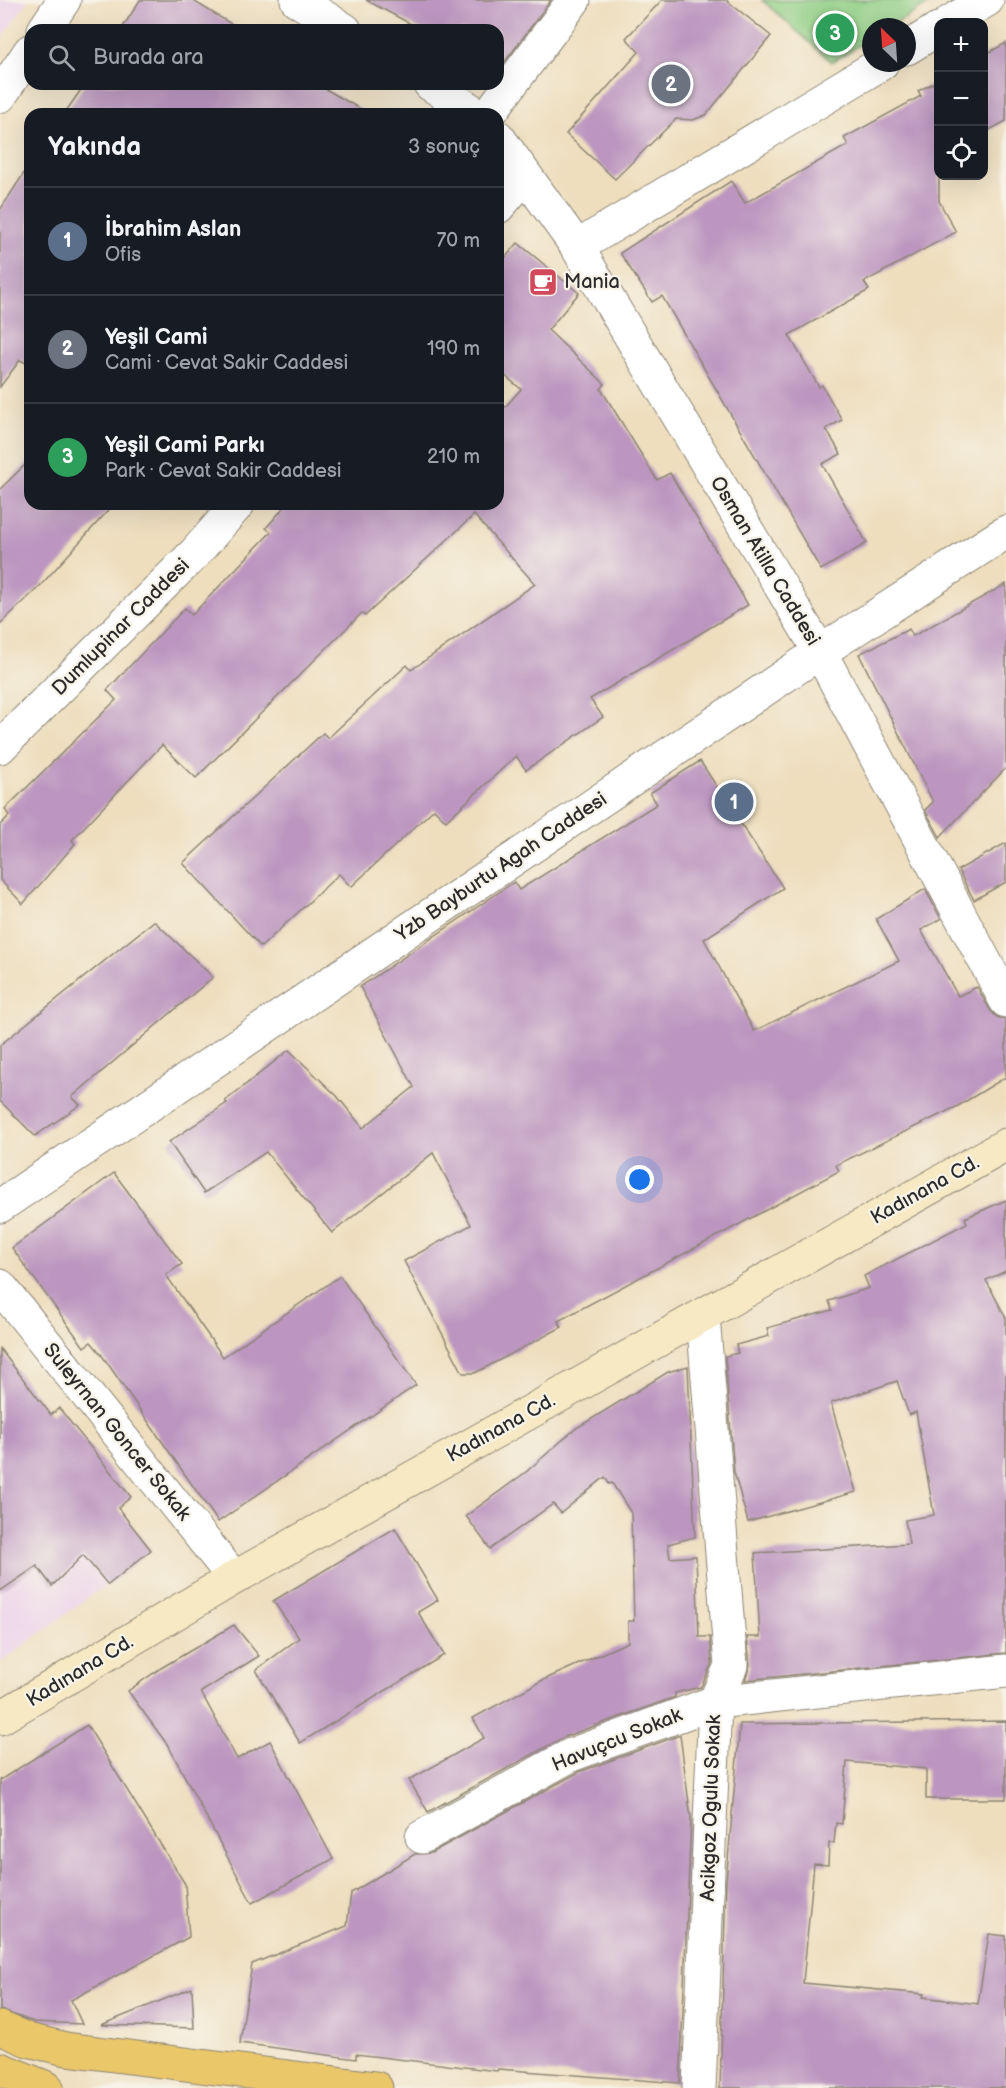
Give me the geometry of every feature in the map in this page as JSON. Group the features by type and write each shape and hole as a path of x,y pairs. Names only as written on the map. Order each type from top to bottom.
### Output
{"main road":[{"path":"0,2028 28,2040 66,2049 376,2088"},
{"path":"0,2069 47,2088"}],"street":[{"path":"48,24 64,0"},
{"path":"297,0 335,24"},
{"path":"493,108 574,0"},
{"path":"957,18 987,0"},
{"path":"916,43 934,32"},
{"path":"0,96 24,60"},
{"path":"577,247 867,72"},
{"path":"439,90 468,108"},
{"name":"Osman Atilla Caddesi","path":"504,146 577,247 820,652 1006,1001"},
{"path":"504,200 525,176"},
{"name":"Dumlupinar Caddesi","path":"0,747 195,554 233,510"},
{"name":"Yzb Bayburtu Agah Caddesi","path":"0,1206 820,652 1006,532"},
{"name":"Kadınana Cd.","path":"0,1718 234,1578 1006,1145"},
{"name":"Suleyrnan Goncer Sokak","path":"0,1286 234,1578"},
{"name":"Acikgoz Ogulu Sokak","path":"699,2088 716,1702 731,1666 703,1316"},
{"name":"Havuçcu Sokak","path":"422,1837 571,1755 716,1702 1006,1671"}],"shaded area":[{"path":"0,0 28,0 0,41"},
{"path":"0,1463 107,1584 0,1663"}],"green space":[{"path":"762,0 935,0 905,18 862,18 862,44 832,62"}],"building":[{"path":"140,0 192,0 231,24 125,24"},
{"path":"366,0 551,0 504,63 504,24 411,24"},
{"path":"662,0 726,0 771,36 706,115 693,120 676,119 615,179 566,134 639,52 626,38"},
{"path":"1006,43 1006,121 988,131 988,72 988,53"},
{"path":"934,83 934,180 939,180 939,201 956,232 864,282 869,290 789,335 819,387 822,385 842,420 826,429 841,454 822,464 867,543 821,570 662,296 652,302 620,253 731,181 745,203 848,145 844,138 921,96 918,91"},
{"path":"81,90 327,90 359,108 68,108"},
{"path":"24,173 24,362 20,360 0,387 0,210"},
{"path":"518,243 579,293 548,330 605,384 601,389 657,480 670,473 748,605 590,699 603,717 526,770 516,756 446,821 434,809 351,887 339,874 261,947 183,863 323,733 328,738 407,665 411,670 535,584 474,515 365,616 362,613 196,778 162,745 72,840 75,844 23,904 0,880 0,825 9,816 5,809 116,700 107,690 185,608 192,615 271,532 266,528 282,510 504,510 504,408 521,389 504,375 504,259"},
{"path":"24,466 24,510 109,510 40,586 0,624 0,489"},
{"path":"1006,584 1006,768 940,837 925,810 933,802 859,654 909,629 913,636"},
{"path":"700,761 783,888 704,939 754,1031 899,961 876,919 925,889 941,919 921,930 958,996 977,987 990,1010 997,1017 1006,1020 1006,1077 958,1106 836,1165 839,1171 558,1321 562,1327 475,1373 463,1373 404,1261 471,1225 433,1153 332,1233 266,1152 204,1193 169,1142 227,1103 225,1101 289,1050 337,1096 363,1128 414,1087 360,987 514,882 519,890 657,804 650,793"},
{"path":"1006,843 1006,882 974,900 958,870"},
{"path":"154,921 213,977 72,1097 80,1105 35,1136 0,1101 0,1045"},
{"path":"114,1173 182,1264 166,1275 223,1357 340,1276 416,1385 218,1522 101,1354 91,1342 84,1347 12,1248"},
{"path":"1006,1200 1006,1271 986,1280 1006,1318 1006,1653 745,1680 750,1665 747,1637 760,1637 755,1553 909,1544 905,1520 934,1515 916,1412 909,1415 897,1381 831,1403 856,1492 748,1522 734,1472 725,1356 738,1353 736,1345 769,1336 767,1328 832,1310 829,1301 869,1288 864,1276 967,1223 965,1218"},
{"path":"0,1349 51,1415 59,1408 131,1497 118,1508 151,1550 108,1585 83,1555 52,1586 37,1566 0,1591"},
{"path":"688,1366 695,1537 668,1544 670,1558 696,1556 699,1637 710,1637 712,1663 701,1687 675,1693 675,1697 564,1737 428,1812 409,1780 484,1738 473,1718 541,1681 628,1642 628,1621 634,1621 631,1513 612,1483 609,1484 605,1477 561,1513 553,1504 490,1549 466,1516 526,1472 575,1429 668,1372"},
{"path":"395,1528 438,1600 418,1612 444,1655 300,1743 256,1670 299,1638 273,1601"},
{"path":"234,1625 259,1656 201,1692 237,1759 270,1741 333,1859 252,1903 169,1747 128,1691 161,1668"},
{"path":"1006,1721 1006,1799 926,1799 926,1769 847,1762 842,1824 836,1823 834,1843 829,1843 828,1865 814,1864 803,1983 924,1994 923,1997 978,2004 989,1934 1006,1936 1006,2088 720,2088 726,1882 740,1724"},
{"path":"87,1725 185,1884 189,1937 71,2000 82,2024 34,2022 0,2010 0,1780"},
{"path":"680,1735 691,1818 680,2083 498,2069 497,2071 356,2054 356,2059 240,2043 252,1964 347,1926 351,1893 415,1854 431,1853 579,1772"},
{"path":"192,1988 194,2028 101,2025"}],"place":[{"name":"Yeşil Cami Parkı","path":"835,33"},
{"name":"Yeşil Cami","path":"671,84"},
{"name":"Mania","path":"543,282"},
{"name":"İbrahim Aslan","path":"734,802"}]}
